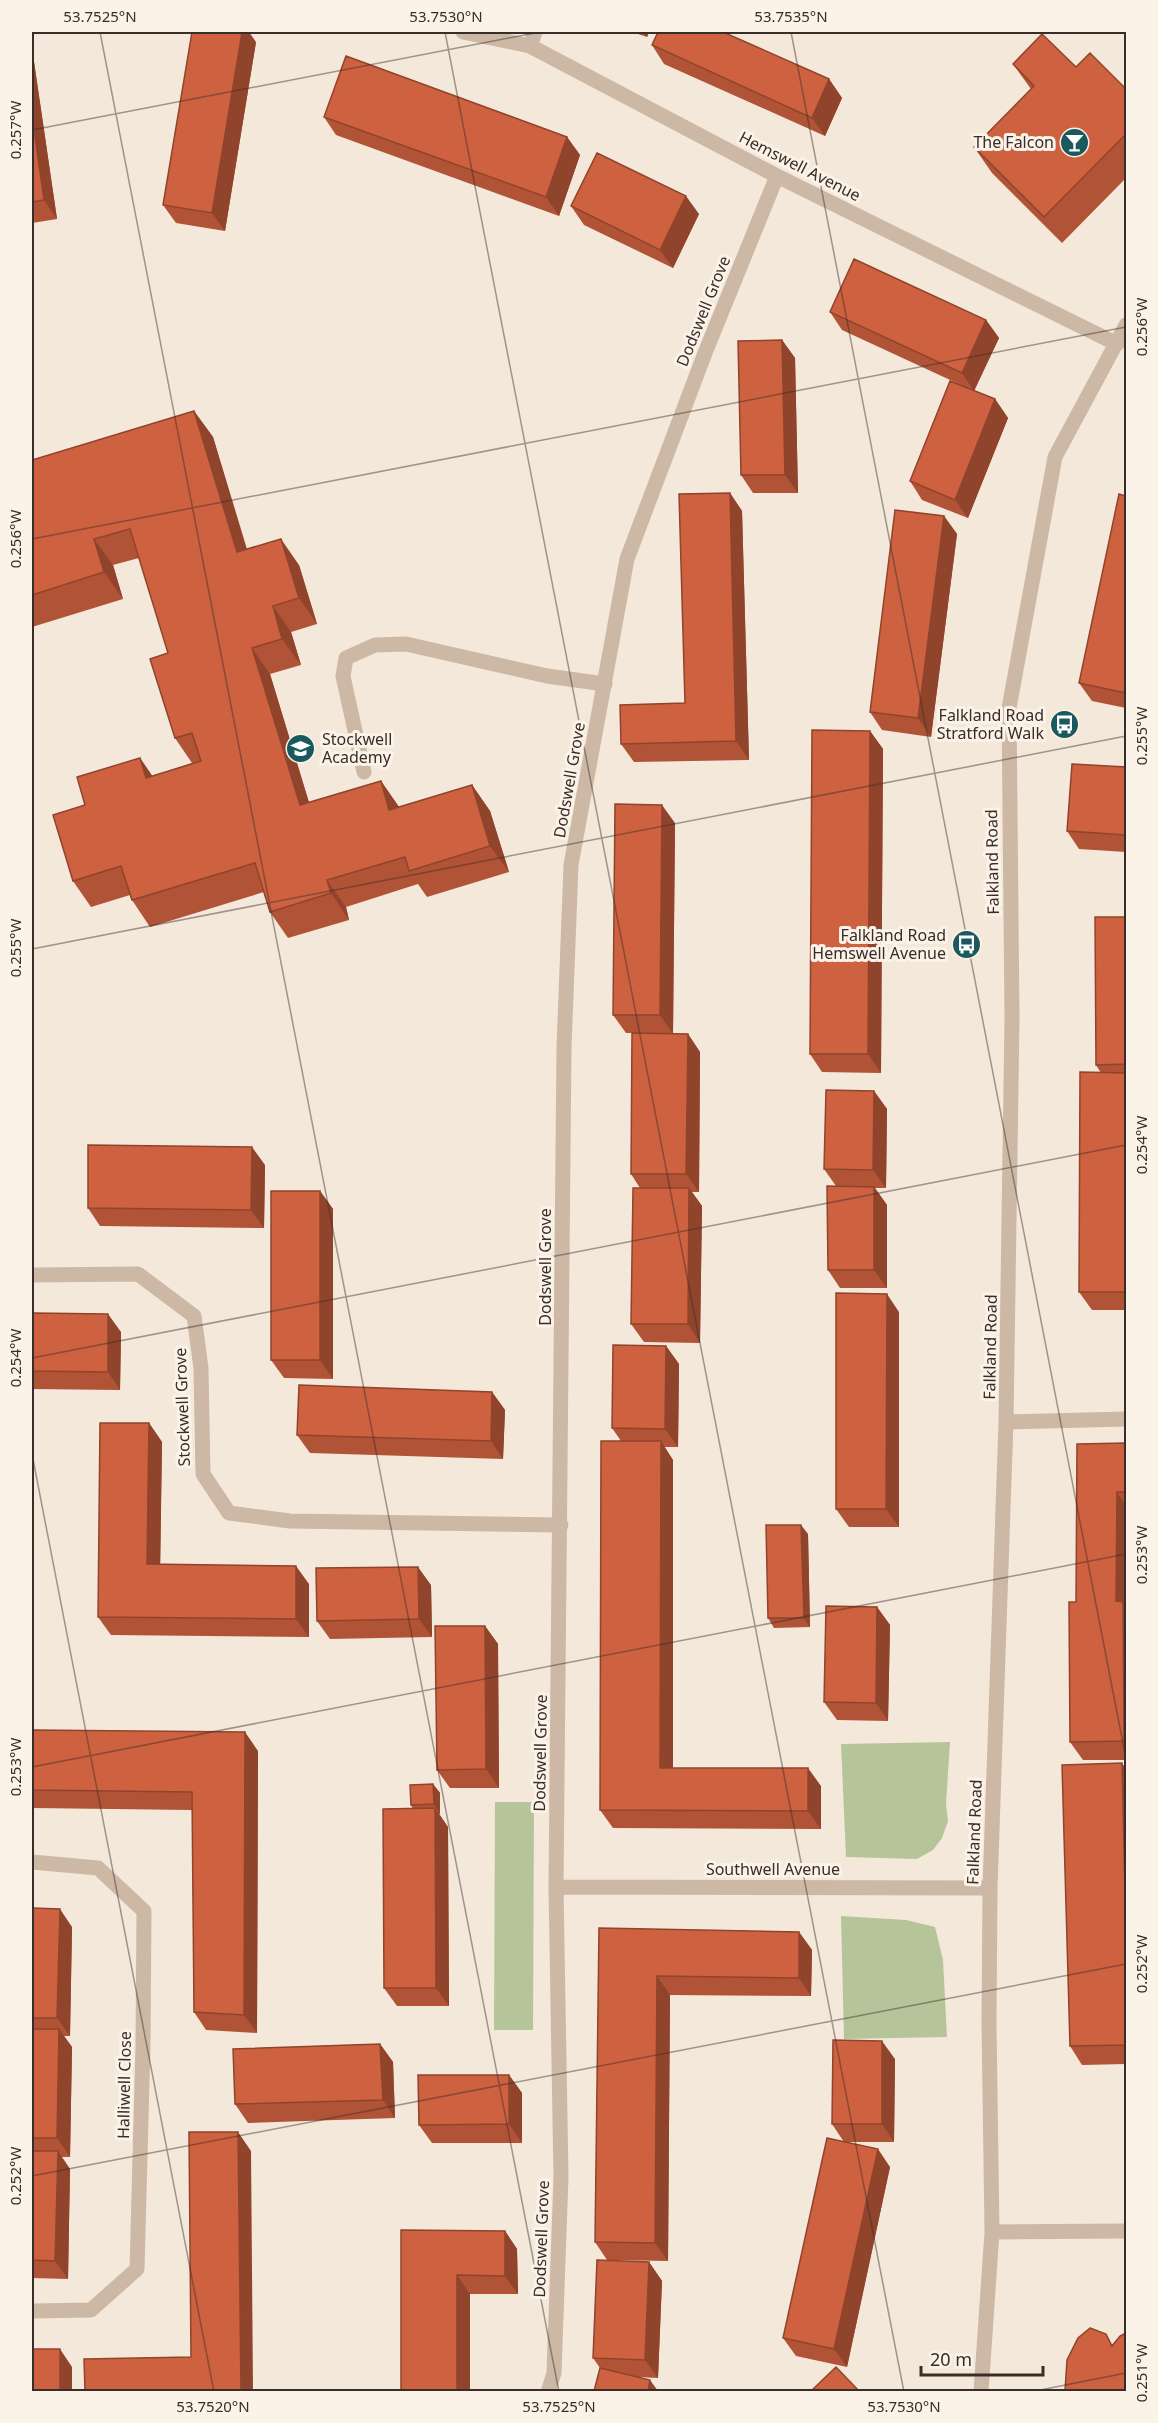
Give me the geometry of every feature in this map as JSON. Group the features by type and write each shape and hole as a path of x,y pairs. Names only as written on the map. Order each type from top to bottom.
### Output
{"street":[{"name":"Hemswell Avenue","path":"463,32 532,39 777,176 1117,344"},
{"name":"Dodswell Grove","path":"548,2391 554,2373 561,2177 556,1887 564,1047 572,865 627,559 705,353 777,176"},
{"name":"Falkland Road","path":"981,2391 992,2232 990,1888 1006,1422 1012,1018 1009,708 1055,457 1126,325"},
{"path":"363,772 343,676 346,658 375,645 406,644 547,676 605,684"},
{"name":"Stockwell Grove","path":"32,1275 138,1274 194,1316 201,1368 202,1474 229,1513 290,1521 561,1525"},
{"path":"1006,1422 1126,1419"},
{"name":"Halliwell Close","path":"32,1862 98,1868 144,1911 144,1922 137,2269 91,2310 32,2311"},
{"name":"Southwell Avenue","path":"556,1887 990,1888"},
{"path":"992,2232 1126,2231"}],"green space":[{"path":"950,1742 946,1804 948,1821 942,1838 933,1850 917,1859 846,1857 841,1744"},
{"path":"495,1802 534,1802 533,2030 494,2030"},
{"path":"841,1916 906,1920 935,1927 943,1960 947,2037 844,2039"}],"building":[{"path":"192,32 242,32 212,213 163,205"},
{"path":"658,32 723,32 829,79 812,118 652,45"},
{"name":"The Falcon","path":"1042,34 1076,67 1090,53 1126,89 1126,134 1044,217 974,147 1034,86 1013,64"},
{"path":"346,56 567,137 546,197 324,117"},
{"path":"32,115 44,200 32,202"},
{"path":"597,153 686,196 660,250 571,206"},
{"path":"854,259 986,320 962,373 830,312"},
{"path":"782,340 785,475 741,475 738,341"},
{"path":"950,381 995,399 955,500 910,481"},
{"path":"194,411 237,552 281,539 299,598 273,606 282,639 252,648 300,805 381,781 389,810 472,785 490,846 409,871 405,857 327,880 331,893 270,912 255,863 132,900 121,866 73,881 53,815 85,805 77,777 140,758 146,778 201,761 192,733 175,738 150,659 168,653 130,529 94,539 104,572 32,595 32,460"},
{"path":"730,493 736,741 621,744 620,705 685,703 679,494"},
{"path":"1119,494 1126,496 1126,693 1079,683"},
{"path":"895,510 944,516 918,718 870,712"},
{"path":"812,730 870,731 868,1054 810,1054"},
{"path":"1072,764 1126,767 1126,835 1067,831"},
{"path":"615,804 662,805 660,1015 613,1015"},
{"path":"1095,917 1126,917 1126,1064 1096,1065"},
{"path":"632,1033 688,1034 686,1174 631,1174"},
{"path":"1080,1072 1126,1073 1126,1292 1079,1292"},
{"path":"826,1090 874,1091 873,1170 824,1169"},
{"path":"88,1145 252,1147 251,1210 88,1208"},
{"path":"827,1186 874,1187 874,1270 828,1270"},
{"path":"633,1188 689,1188 688,1324 631,1324"},
{"path":"271,1191 320,1191 320,1360 271,1360"},
{"path":"836,1293 887,1294 886,1509 836,1509"},
{"path":"32,1313 108,1314 108,1372 32,1371"},
{"path":"613,1345 666,1346 665,1429 612,1428"},
{"path":"299,1385 492,1392 491,1441 297,1435"},
{"path":"100,1423 149,1423 147,1564 296,1566 296,1619 98,1617"},
{"path":"601,1441 661,1441 660,1768 808,1768 808,1811 600,1810"},
{"path":"1126,1443 1126,1492 1117,1492 1116,1601 1123,1602 1124,1741 1070,1742 1069,1602 1076,1602 1077,1444"},
{"path":"766,1525 801,1525 804,1618 768,1618"},
{"path":"418,1567 419,1619 317,1621 316,1568"},
{"path":"826,1606 877,1607 876,1703 824,1702"},
{"path":"435,1626 485,1626 486,1769 437,1770"},
{"path":"32,1730 245,1732 244,2015 194,2012 192,1792 32,1790"},
{"path":"1122,1763 1126,2045 1070,2046 1062,1765"},
{"path":"433,1784 434,1804 411,1805 410,1785"},
{"path":"435,1808 436,1988 384,1988 383,1809"},
{"path":"32,1908 60,1909 57,2018 32,2018"},
{"path":"599,1928 799,1932 799,1978 657,1976 655,2243 595,2242"},
{"path":"32,2029 59,2029 57,2138 32,2138"},
{"path":"833,2040 882,2041 882,2124 832,2124"},
{"path":"380,2044 383,2100 235,2104 233,2049"},
{"path":"418,2075 509,2075 509,2124 419,2125"},
{"path":"189,2132 238,2132 241,2391 85,2391 84,2359 191,2357"},
{"path":"827,2138 878,2149 834,2349 783,2338"},
{"path":"32,2151 58,2151 55,2261 32,2260"},
{"path":"401,2230 505,2231 505,2276 457,2275 457,2391 401,2391"},
{"path":"597,2260 649,2262 645,2360 593,2358"},
{"path":"1090,2328 1106,2334 1112,2346 1120,2336 1126,2333 1126,2391 1065,2391 1067,2360 1078,2338"},
{"path":"32,2349 60,2349 60,2391 32,2391"},
{"path":"836,2367 859,2391 811,2391"},
{"path":"600,2368 650,2380 648,2391 594,2391"}],"place":[{"name":"The Falcon","path":"1075,142"},
{"name":"Falkland Road Stratford Walk","path":"1065,724"},
{"name":"Stockwell Academy","path":"301,748"},
{"name":"Falkland Road Hemswell Avenue","path":"967,944"}]}
